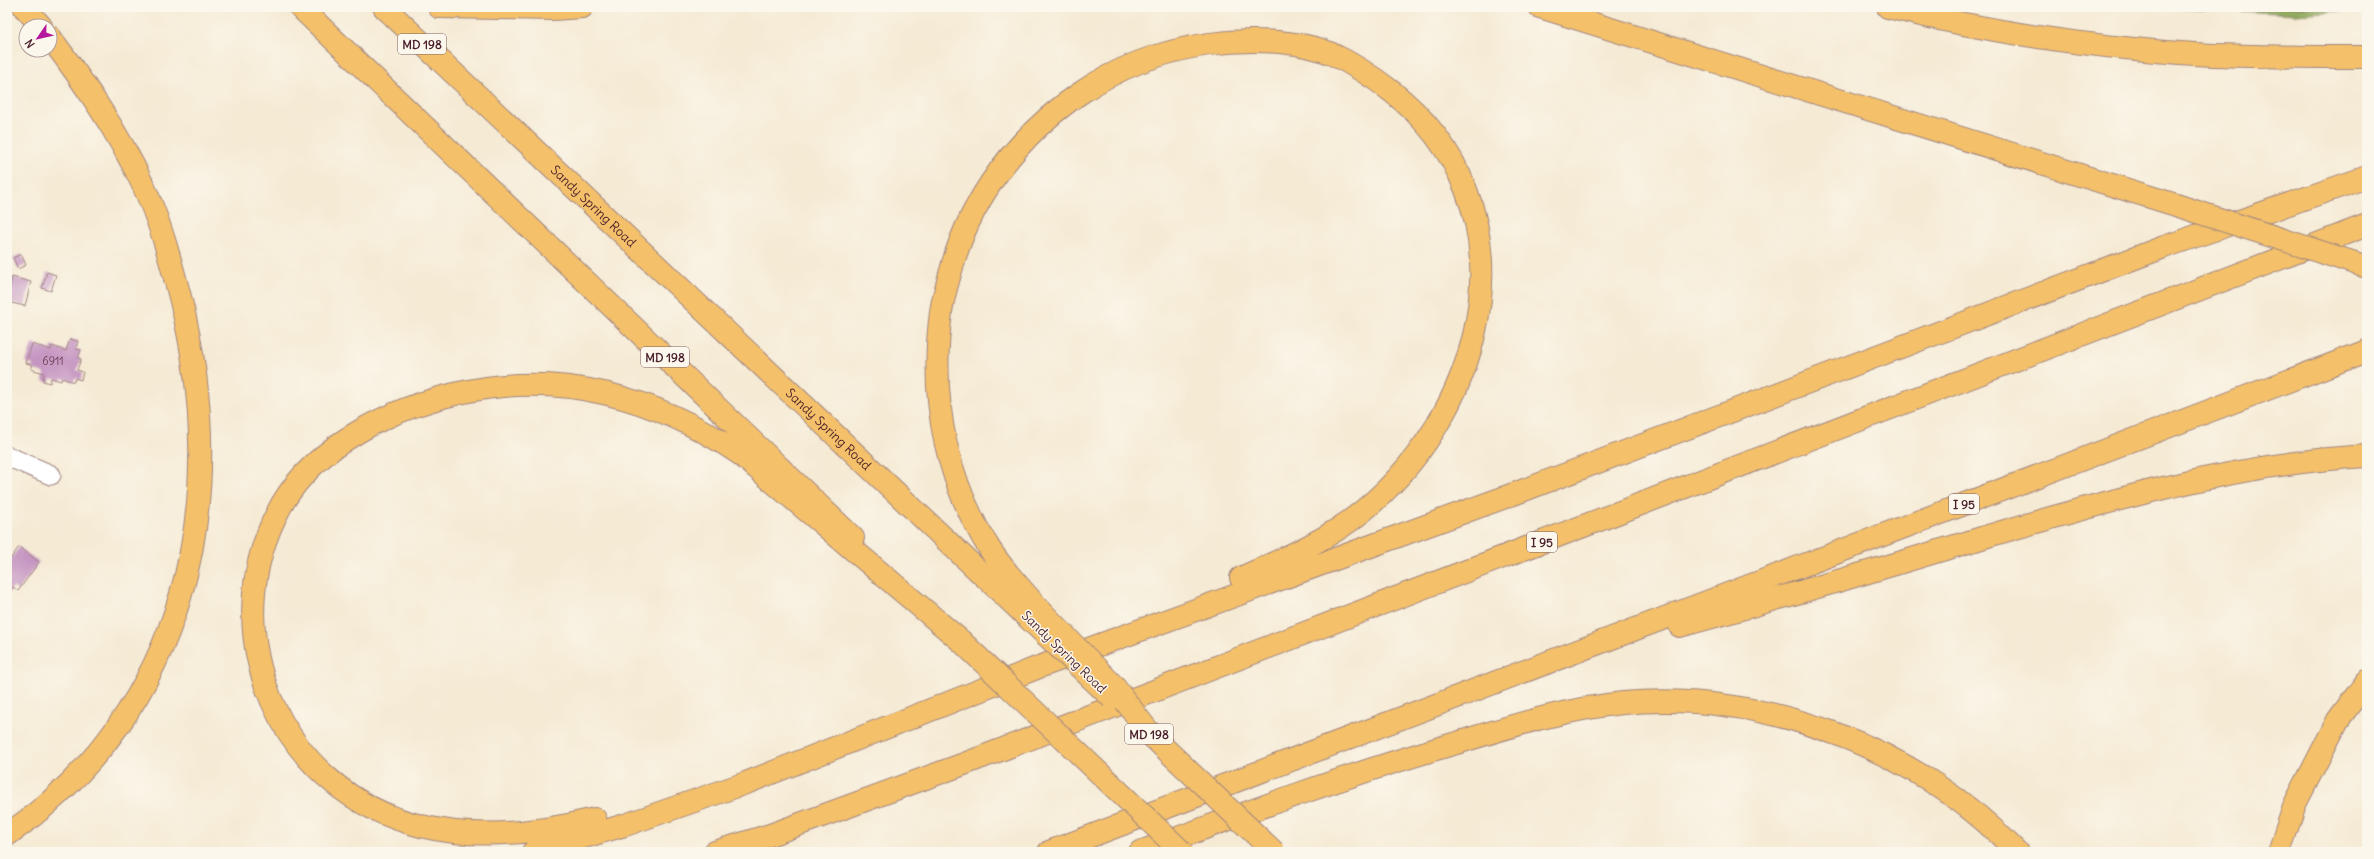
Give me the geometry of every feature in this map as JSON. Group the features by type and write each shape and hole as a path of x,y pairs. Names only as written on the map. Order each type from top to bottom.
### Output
{"main road":[{"path":"24,7 34,18"},
{"name":"MD 198","path":"300,7 1182,852"},
{"name":"Sandy Spring Road","path":"384,7 461,81 1033,613"},
{"path":"439,7 514,9 582,7"},
{"path":"1540,7 2176,205 2367,267"},
{"path":"1888,7 1997,30 2114,47 2194,54 2367,57"},
{"path":"1033,613 992,553 972,519 952,472 940,418 936,369 941,308 955,255 973,214 998,174 1028,136 1061,107 1102,78 1139,62 1190,47 1244,41 1286,44 1329,53 1370,75 1408,104 1442,145 1466,189 1477,230 1482,278 1478,321 1468,363 1449,405 1426,444 1402,474 1362,511 1318,541 1257,571 1039,667"},
{"path":"7,835 27,821 62,791 91,760 119,726 143,686 166,641 182,597 192,556 202,467 198,389 188,330 160,226 144,186 122,143 97,102 58,48"},
{"path":"533,852 625,825 746,783 882,727 1039,667 1519,492 2164,247 2367,177"},
{"name":"I 95","path":"715,852 770,835 972,761 2367,225"},
{"name":"I 95","path":"1049,852 2367,350"},
{"path":"882,727 621,812 563,827 514,833 463,833 420,826 382,812 344,792 315,766 293,740 274,709 262,678 254,644 253,603 257,569 269,532 283,503 306,473 328,454 365,428 400,411 445,396 481,388 518,384 560,386 601,392 638,402 707,432 762,472 961,641"},
{"path":"1561,658 1759,605 2092,505 2264,466 2326,458 2367,456"},
{"name":"MD 198","path":"1033,613 1113,685 1152,736 1274,852"},
{"path":"2279,852 2295,804 2334,727 2367,681"},
{"path":"1140,852 1292,795 1514,725 1576,709 1626,703 1670,703 1736,707 1795,720 1840,736 1893,758 1952,794 2000,834 2017,852"}],"street":[{"path":"8,459 51,475"}],"green space":[{"path":"2163,7 2367,7 2367,9 2296,14"}],"building":[{"path":"21,254 26,265 18,269 13,258"},
{"path":"47,272 56,275 51,291 42,288"},
{"path":"12,277 31,282 25,306 7,302"},
{"path":"70,339 78,341 76,349 81,350 78,358 81,359 77,370 83,372 81,380 75,378 74,382 62,378 61,381 51,378 50,383 43,381 44,373 31,369 33,365 26,363 32,344 51,350 52,346 66,351"},
{"path":"19,547 39,562 18,591 13,587 7,595 8,562"}]}
